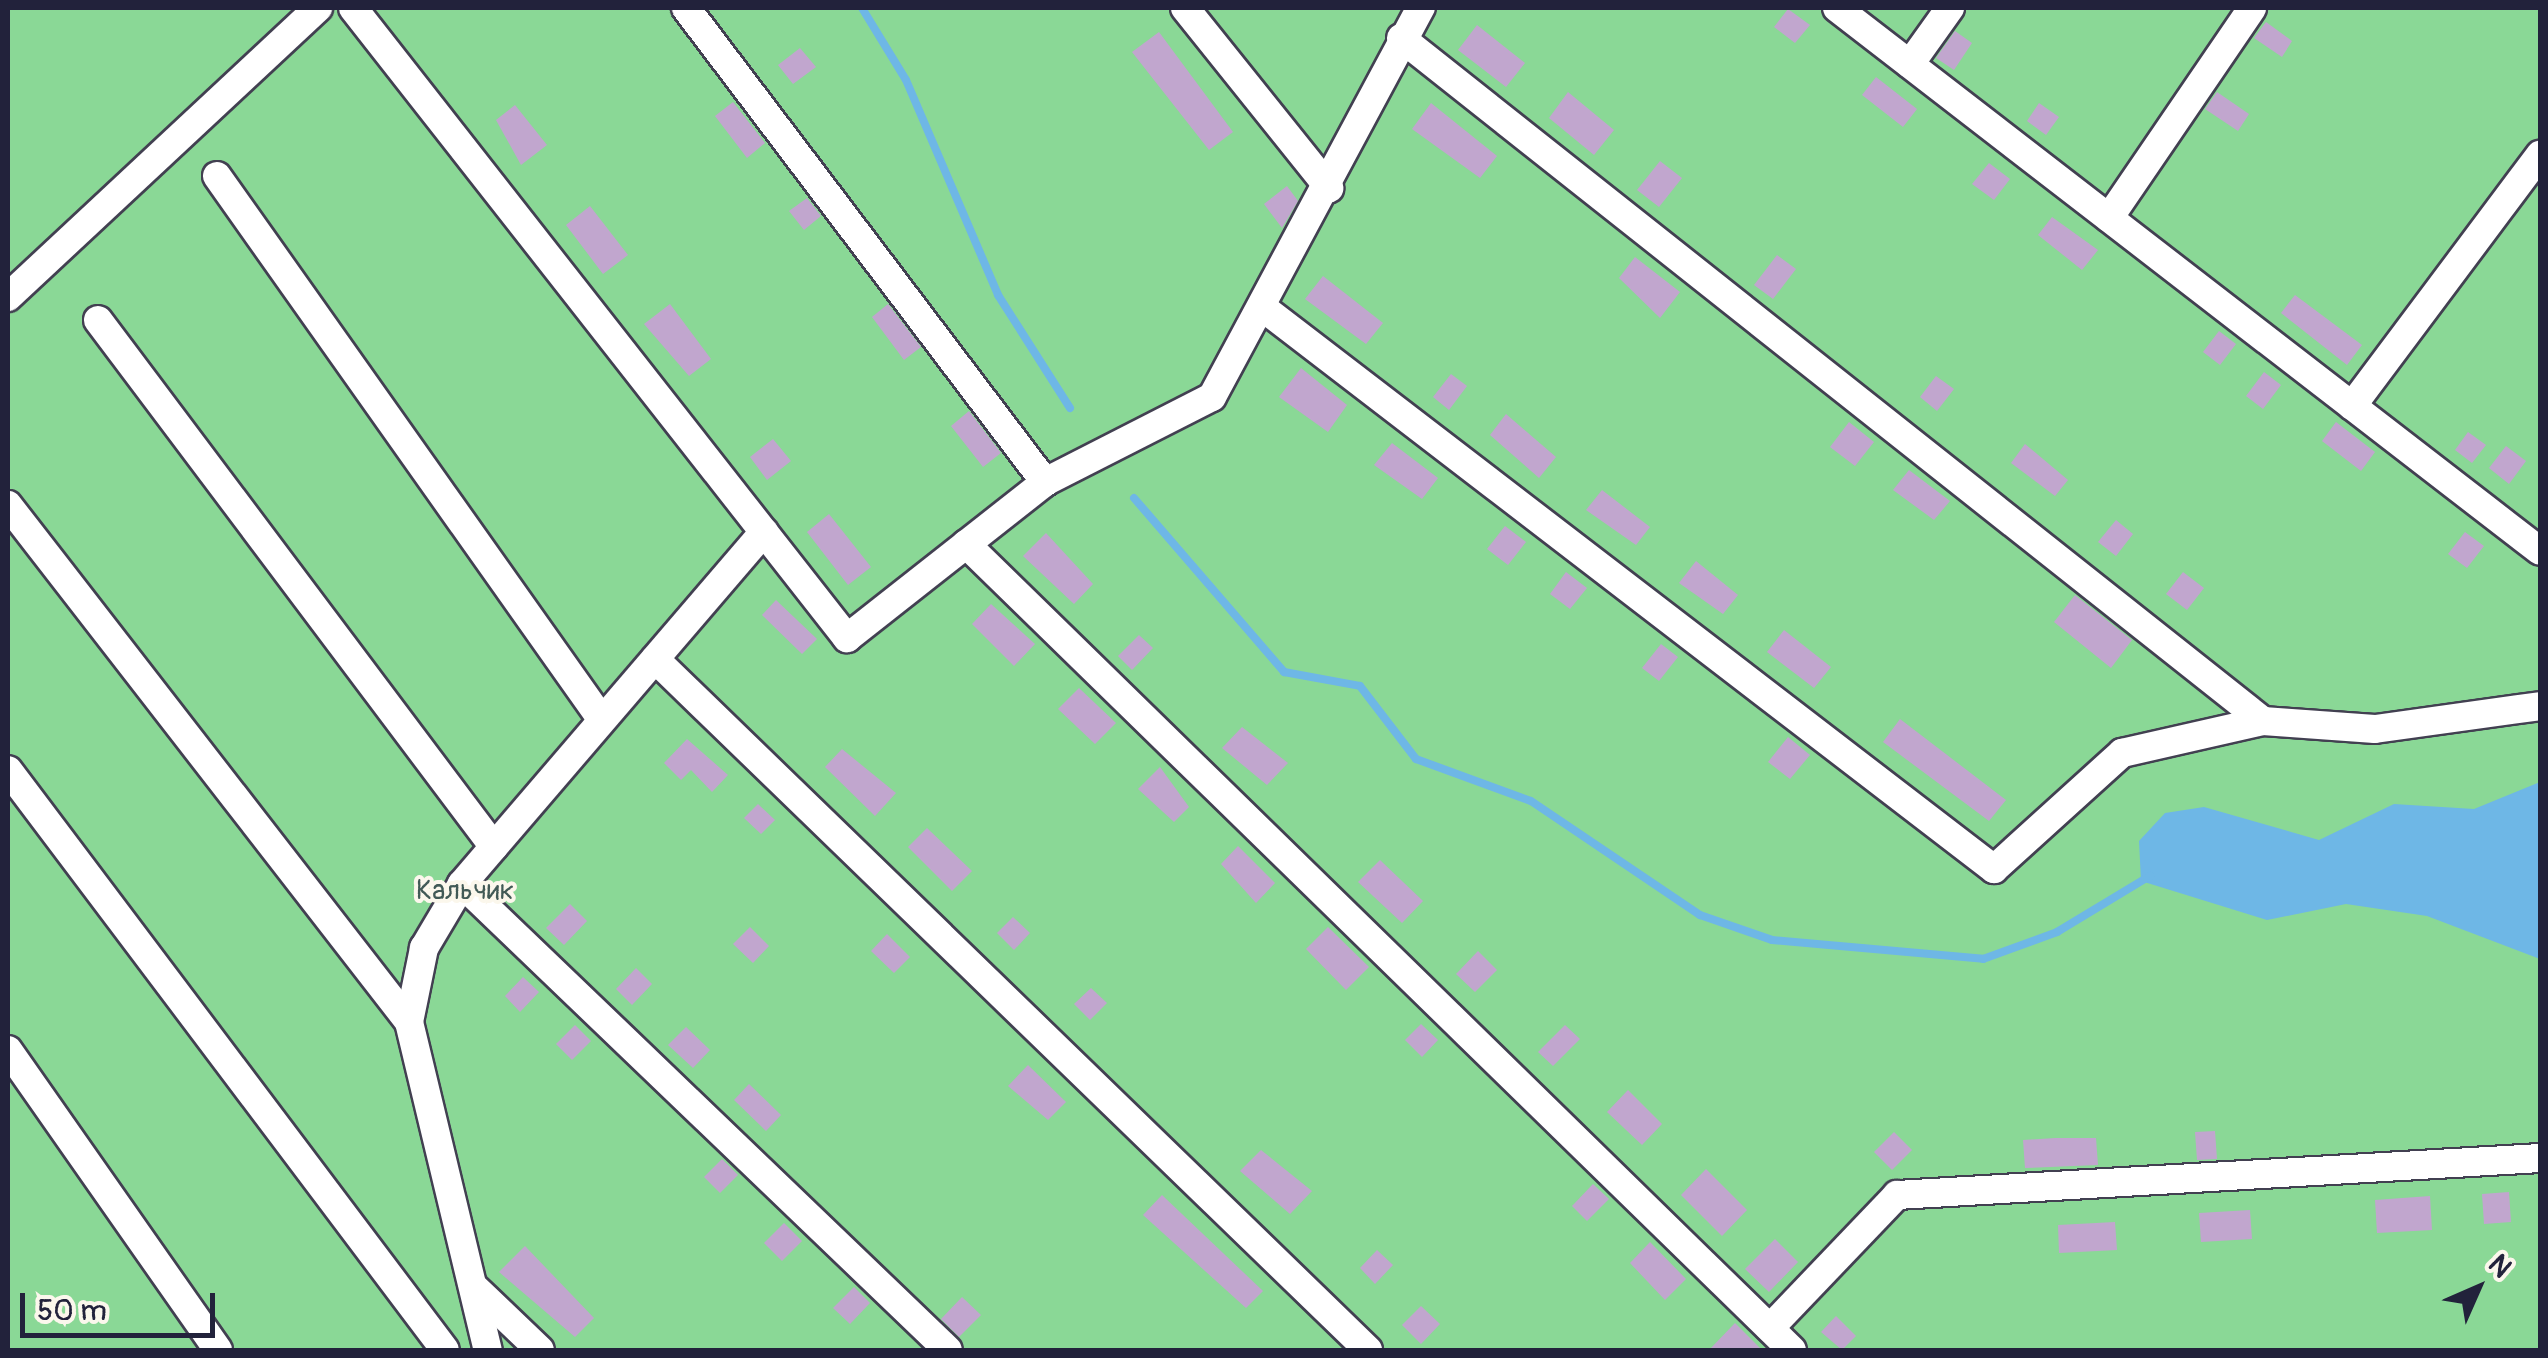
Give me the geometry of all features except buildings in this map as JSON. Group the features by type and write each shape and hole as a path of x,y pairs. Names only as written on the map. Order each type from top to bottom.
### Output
{"lane":[{"path":"8,297 318,8"},
{"path":"354,8 847,638 1045,482 1212,397 1329,188 1400,38 1421,8"},
{"path":"686,8 1045,482"},
{"path":"1184,8 1329,188"},
{"path":"1836,8 2540,550"},
{"path":"1910,64 1950,8"},
{"path":"2109,218 2252,8"},
{"path":"1400,38 2263,721"},
{"path":"2352,406 2540,155"},
{"path":"217,176 602,720"},
{"path":"1262,307 1994,869 2122,752 2263,721 2375,729 2540,706"},
{"path":"98,320 494,847"},
{"path":"8,505 409,1022 488,1350"},
{"path":"409,1022 424,948 462,884 764,532"},
{"path":"966,544 1792,1350"},
{"path":"655,659 1368,1350"},
{"path":"8,770 446,1350"},
{"path":"462,884 948,1350"},
{"path":"8,1050 218,1350"},
{"path":"1770,1328 1897,1195 2540,1158"},
{"path":"472,1286 540,1350"}],"green space":[{"name":"Кальчик","path":"8,8 2540,8 2540,1350 8,1350"}],"water":[{"path":"2540,782 2540,959 2427,916 2346,904 2267,920 2141,881 2139,841 2165,813 2204,807 2319,840 2394,804 2474,809"}],"waterway":[{"path":"862,8 906,80 998,295 1070,408"},
{"path":"1134,498 1284,672 1360,686 1416,759 1531,801 1700,915 1772,940 1983,959 2057,932 2150,876"}]}
